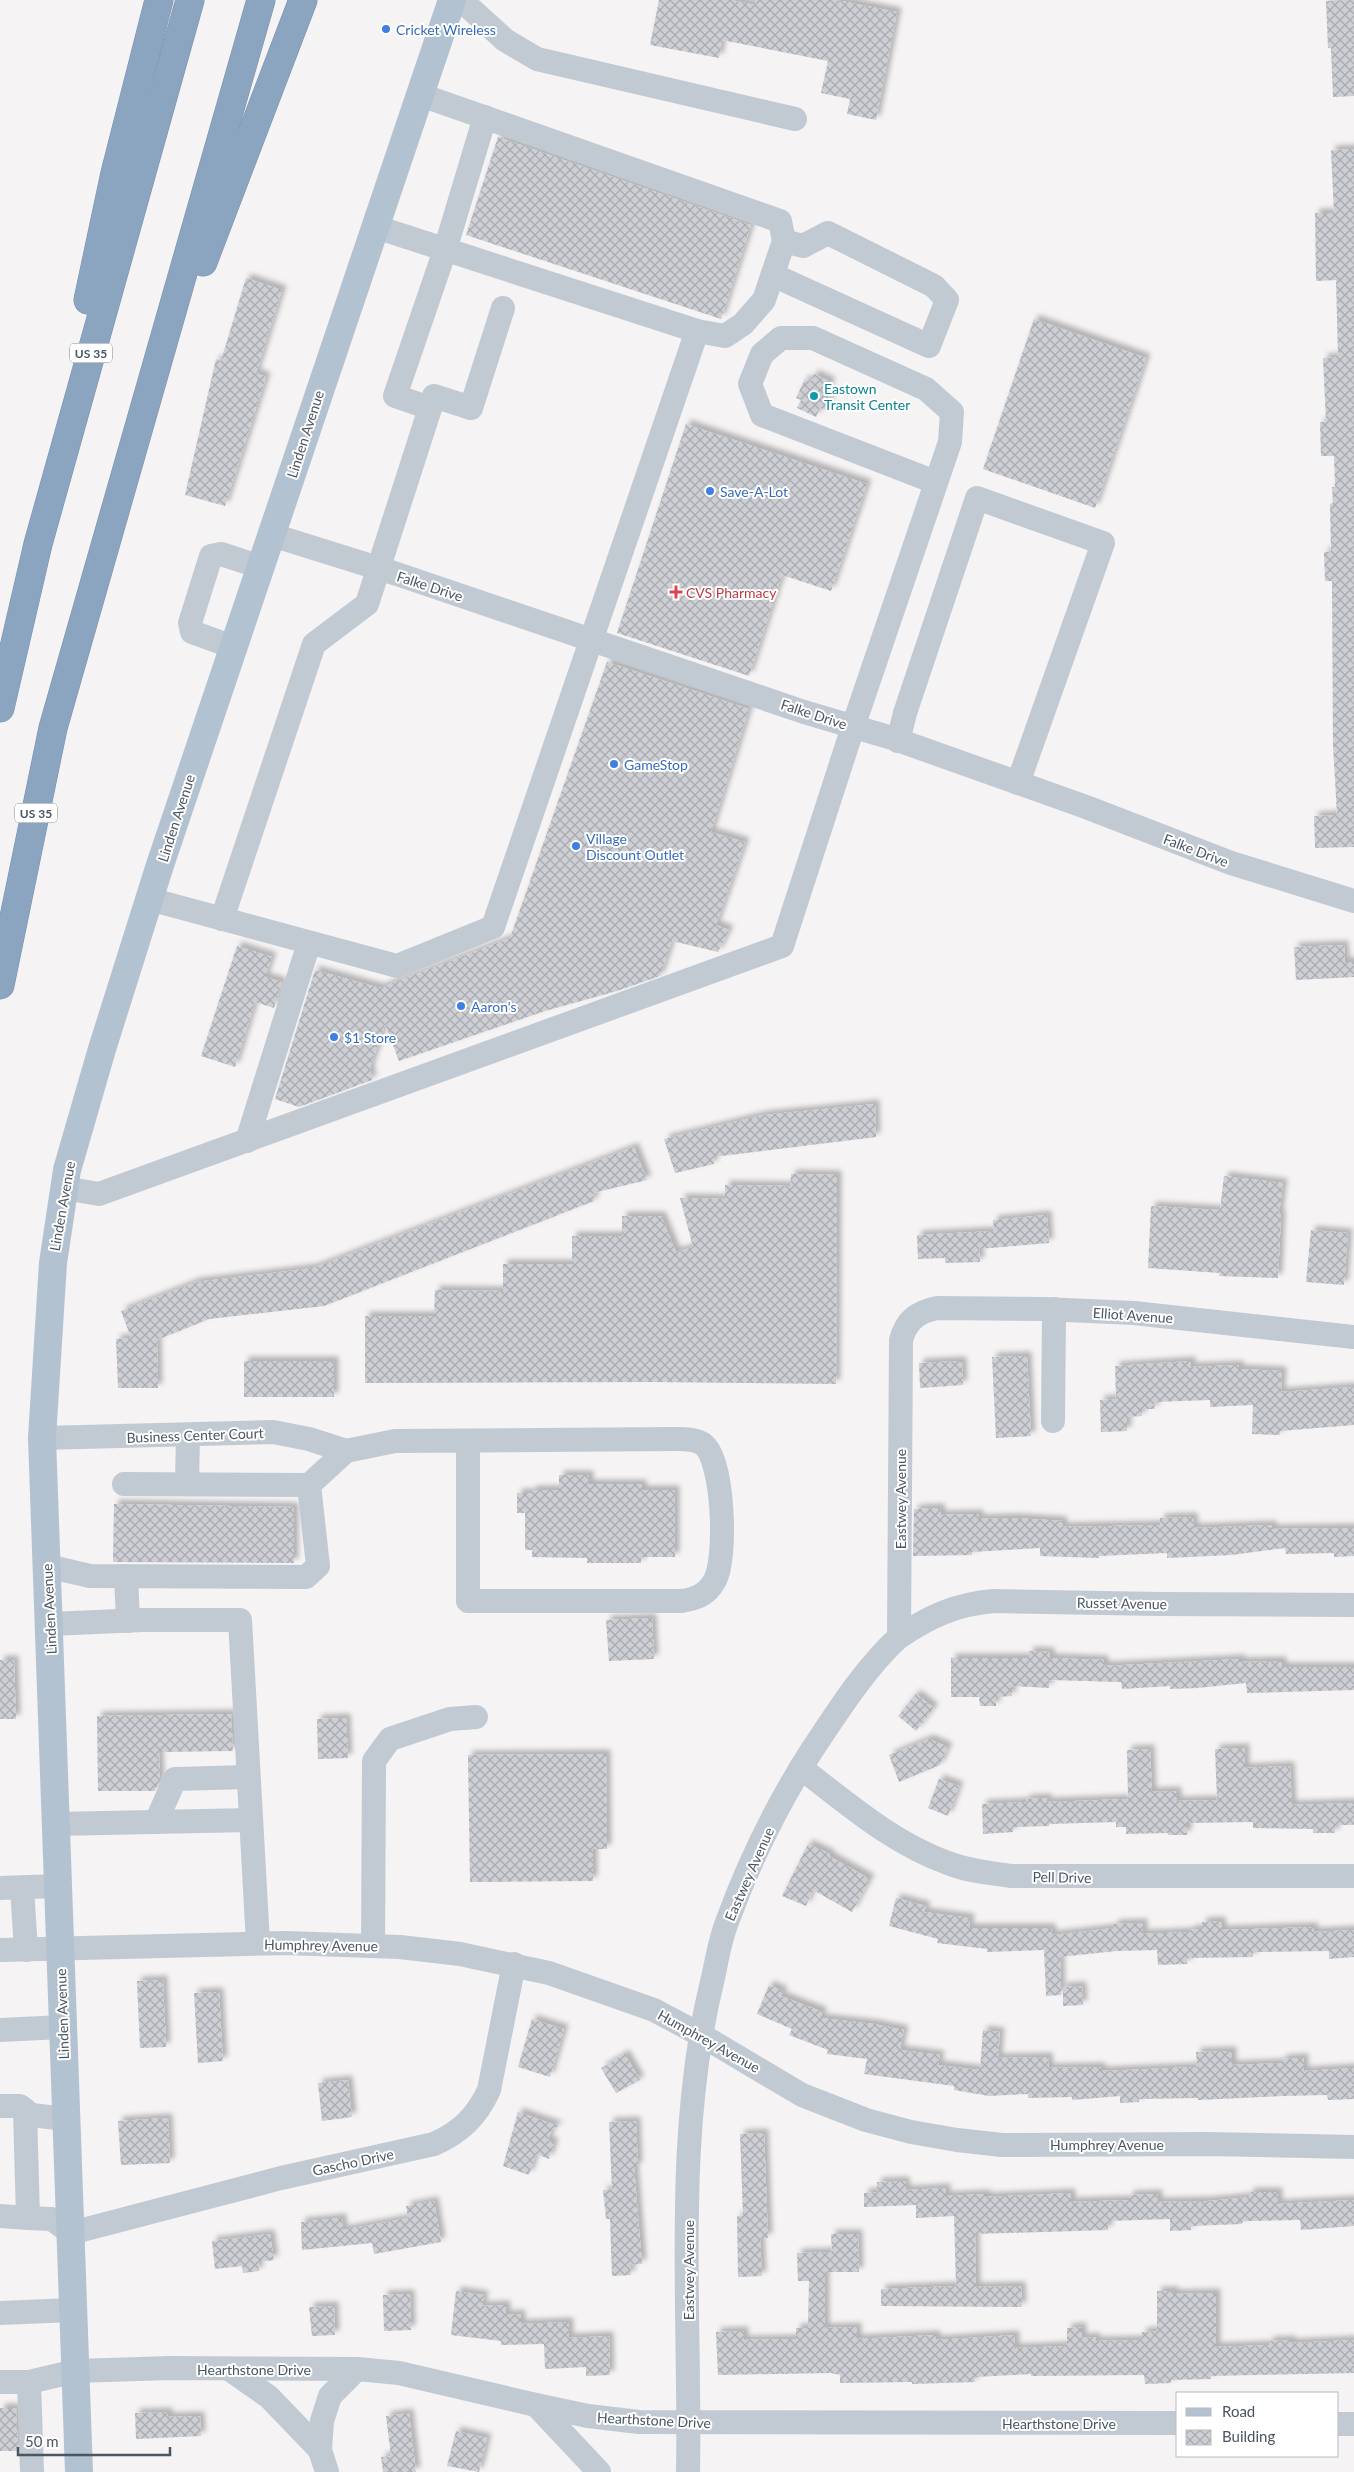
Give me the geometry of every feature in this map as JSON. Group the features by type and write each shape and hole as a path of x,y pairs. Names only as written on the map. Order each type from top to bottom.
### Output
{"highway":[{"path":"38,544 115,173 159,0"},
{"name":"US 35","path":"0,708 38,544 190,0"},
{"name":"US 35","path":"0,985 53,728 262,0"},
{"path":"157,369 222,216 303,0"}],"main road":[{"name":"Linden Avenue","path":"79,2472 42,1438 50,1298 57,1227 64,1188 99,1058 149,899 452,0"}],"street":[{"path":"461,0 505,40 537,59 795,119"},
{"path":"376,228 697,331 726,336 742,324 764,300 773,276 784,241 780,221 421,95"},
{"path":"430,408 395,396 445,250 485,118"},
{"path":"773,276 930,346 947,300 934,286 828,233 803,246 784,241"},
{"path":"222,919 314,644 367,604 434,396 471,408 503,308"},
{"path":"149,899 397,966 493,927 697,331"},
{"path":"64,1188 99,1194 782,946 853,727 950,442 952,412 926,389 813,338 781,338 762,354 750,384 762,415 935,482"},
{"path":"898,741 905,712 977,498 1103,543 1018,783"},
{"name":"Falke Drive","path":"272,535 898,741 1018,783 1231,864 1354,901"},
{"path":"233,647 192,632 190,623 211,556 221,554 261,568"},
{"path":"246,1141 309,942"},
{"name":"Elliot Avenue","path":"914,1317 924,1310 936,1308 1054,1309 1134,1314 1354,1337"},
{"path":"1053,1422 1054,1309"},
{"name":"Eastwey Avenue","path":"688,2472 688,2181 693,2093 701,2034 726,1923 758,1850 801,1768 864,1677 899,1637 900,1340 904,1328 914,1317"},
{"name":"Business Center Court","path":"42,1438 273,1432 309,1439 346,1450"},
{"path":"187,1484 188,1435"},
{"path":"124,1484 310,1485 346,1450 395,1441 693,1440 703,1445 717,1469 720,1485 722,1552 715,1580 701,1596 681,1601 468,1601 468,1442"},
{"path":"46,1566 90,1576 306,1577 318,1566 310,1485"},
{"path":"126,1576 128,1621"},
{"name":"Russet Avenue","path":"899,1637 924,1620 946,1610 969,1603 994,1601 1160,1604 1354,1604"},
{"path":"50,1624 240,1620 258,1944"},
{"path":"373,1946 374,1761 390,1740 450,1719 476,1717"},
{"name":"Pell Drive","path":"801,1768 892,1836 949,1864 979,1872 1021,1876 1354,1876"},
{"path":"156,1822 175,1779 248,1777"},
{"path":"55,1824 251,1820"},
{"path":"26,1950 11,1888 57,1886"},
{"name":"Humphrey Avenue","path":"0,1950 258,1944 373,1946 460,1954 549,1973 654,2010 701,2034 802,2094 823,2104 893,2127 956,2140 1002,2145 1207,2144 1354,2146"},
{"name":"Gascho Drive","path":"71,2233 281,2178 434,2144 451,2136 470,2121 482,2106 490,2090 514,1964"},
{"path":"0,2030 62,2027"},
{"path":"0,2106 20,2106 31,2114 43,2118 66,2119"},
{"path":"25,2110 28,2218"},
{"path":"0,2216 52,2219 71,2233"},
{"path":"0,2313 74,2310"},
{"path":"229,2369 269,2397 320,2450"},
{"path":"327,2472 320,2450 322,2422 330,2396 357,2369"},
{"name":"Hearthstone Drive","path":"0,2382 29,2382 76,2371 357,2369 441,2382 536,2406 605,2418 689,2424 1176,2423"},
{"path":"29,2382 32,2472"},
{"path":"536,2406 599,2472"},
{"path":"1339,2424 1354,2424"}],"building":[{"path":"659,0 731,0 755,5 756,0 836,0 897,12 876,120 847,114 850,99 821,93 828,61 722,40 719,58 650,45"},
{"path":"1354,0 1354,96 1333,97 1331,48 1328,48 1326,1"},
{"path":"498,137 751,225 721,319 466,235"},
{"path":"1354,149 1354,847 1315,848 1314,816 1337,815 1333,745 1332,581 1325,581 1324,552 1331,552 1330,504 1333,503 1332,487 1335,487 1334,456 1321,456 1320,422 1326,422 1323,358 1338,357 1336,280 1316,281 1315,213 1334,213 1331,150"},
{"path":"246,278 282,290 256,373 266,377 225,506 185,495 216,359 221,361"},
{"path":"1034,319 1146,358 1095,508 983,469"},
{"name":"Eastown Transit Center","path":"814,374 831,382 827,391 833,393 825,410 820,408 816,417 797,408 801,400 796,398 805,379 810,382"},
{"path":"686,424 867,484 831,591 782,575 749,676 617,633"},
{"path":"607,662 749,709 711,832 745,842 716,925 729,930 718,952 672,941 660,976 617,991 545,1011 399,1061 385,1024 370,1068 372,1080 299,1107 275,1099 315,970 380,988 510,938"},
{"path":"1344,945 1345,962 1354,962 1354,977 1296,980 1294,947"},
{"path":"237,946 272,957 265,977 282,982 274,1008 255,1002 235,1067 201,1056"},
{"path":"875,1104 876,1137 713,1157 714,1164 675,1173 664,1139 763,1115"},
{"path":"634,1147 647,1180 593,1193 594,1201 324,1306 209,1319 157,1340 158,1388 118,1388 116,1339 131,1338 121,1311 196,1282 313,1268"},
{"path":"791,1174 837,1175 836,1384 651,1382 365,1383 365,1316 434,1316 435,1290 503,1291 503,1264 572,1264 572,1236 622,1236 622,1216 661,1216 676,1252 693,1247 680,1198 725,1199 725,1185 790,1186"},
{"path":"1224,1176 1283,1183 1279,1214 1281,1214 1278,1278 1219,1276 1220,1273 1148,1268 1151,1206 1220,1210"},
{"path":"1047,1215 1049,1243 979,1249 980,1262 945,1263 945,1258 918,1259 917,1235 994,1231 993,1220"},
{"path":"1311,1230 1348,1233 1344,1285 1306,1282"},
{"path":"1027,1356 1031,1436 996,1438 992,1357"},
{"path":"244,1361 334,1361 334,1397 244,1397"},
{"path":"962,1361 963,1385 920,1388 919,1363"},
{"path":"1191,1361 1191,1367 1239,1365 1239,1369 1282,1371 1281,1392 1354,1387 1354,1425 1280,1431 1280,1435 1252,1434 1253,1405 1210,1407 1210,1400 1154,1402 1155,1409 1142,1409 1142,1416 1127,1417 1127,1431 1101,1432 1100,1400 1116,1399 1115,1366"},
{"path":"559,1475 589,1475 589,1484 642,1484 642,1490 675,1490 675,1557 641,1557 641,1563 587,1563 587,1558 532,1557 532,1550 525,1550 525,1513 517,1513 517,1493 532,1493 532,1490 559,1490"},
{"path":"114,1504 294,1507 294,1563 113,1562"},
{"path":"940,1508 941,1515 979,1514 979,1519 1015,1518 1063,1521 1062,1527 1160,1525 1160,1518 1193,1517 1194,1528 1272,1525 1272,1529 1354,1528 1354,1556 1334,1557 1334,1553 1286,1554 1285,1548 1231,1555 1167,1558 1167,1553 1099,1556 1099,1558 1040,1556 1040,1548 972,1552 972,1555 913,1556 914,1509"},
{"path":"652,1618 654,1659 609,1661 606,1620"},
{"path":"1029,1651 1050,1652 1050,1658 1104,1660 1104,1666 1241,1659 1241,1662 1282,1661 1282,1667 1354,1667 1354,1690 1247,1693 1246,1683 1197,1688 1170,1689 1170,1686 1122,1689 1121,1682 1049,1680 1049,1688 1012,1686 1012,1696 996,1697 996,1706 980,1706 979,1697 951,1697 951,1658 1029,1658"},
{"path":"0,1660 14,1660 16,1719 0,1719"},
{"path":"916,1694 934,1708 916,1731 898,1716"},
{"path":"231,1714 233,1751 159,1752 160,1780 155,1791 98,1791 97,1716"},
{"path":"346,1718 348,1758 318,1759 317,1719"},
{"path":"929,1739 948,1747 940,1765 899,1782 889,1755"},
{"path":"1245,1748 1245,1768 1290,1766 1292,1805 1354,1803 1354,1825 1335,1825 1335,1833 1313,1833 1313,1829 1253,1828 1253,1822 1187,1823 1187,1835 1168,1835 1168,1833 1126,1834 1126,1827 1116,1827 1116,1822 1013,1827 1013,1832 983,1834 982,1804 1026,1802 1026,1799 1047,1798 1047,1802 1128,1799 1127,1750 1150,1749 1152,1792 1177,1791 1177,1801 1217,1800 1215,1749"},
{"path":"606,1754 607,1849 593,1849 593,1881 470,1882 468,1755"},
{"path":"939,1779 959,1786 948,1816 928,1808"},
{"path":"808,1844 830,1854 829,1856 870,1879 852,1912 813,1890 806,1906 782,1896"},
{"path":"896,1898 926,1906 924,1912 970,1918 969,1928 1051,1928 1052,1935 1114,1928 1114,1924 1143,1923 1143,1934 1190,1932 1190,1930 1202,1929 1202,1922 1221,1921 1222,1930 1313,1927 1314,1932 1354,1930 1354,1957 1329,1959 1329,1951 1253,1952 1253,1957 1187,1958 1187,1964 1158,1965 1157,1950 1116,1951 1060,1957 1061,1995 1046,1996 1044,1950 987,1952 987,1949 937,1943 938,1939 889,1926"},
{"path":"163,1980 166,2047 140,2048 137,1981"},
{"path":"769,1985 783,1991 781,1996 823,2012 820,2018 874,2024 904,2030 900,2050 940,2055 938,2065 980,2070 983,2030 1000,2032 998,2058 1048,2057 1049,2068 1101,2067 1101,2071 1197,2067 1196,2052 1232,2051 1232,2065 1282,2063 1282,2059 1304,2058 1304,2071 1354,2068 1354,2099 1328,2100 1327,2095 1198,2100 1198,2098 1139,2099 1139,2102 1120,2103 1120,2096 1072,2100 1072,2097 1028,2098 1028,2094 989,2096 954,2090 954,2086 864,2074 867,2059 827,2054 828,2050 789,2035 792,2029 757,2014"},
{"path":"1082,1986 1083,2005 1063,2006 1063,1987"},
{"path":"219,1992 223,2061 198,2063 194,1993"},
{"path":"532,2019 564,2029 550,2077 518,2067"},
{"path":"625,2054 640,2080 616,2093 601,2068"},
{"path":"348,2080 352,2117 322,2121 318,2083"},
{"path":"518,2112 559,2126 552,2130 548,2140 554,2143 549,2159 536,2154 529,2175 503,2166"},
{"path":"168,2118 170,2163 121,2165 118,2121"},
{"path":"636,2121 638,2167 634,2167 642,2264 630,2265 631,2275 612,2276 610,2219 606,2219 603,2190 612,2190 609,2122"},
{"path":"764,2133 768,2238 760,2238 762,2276 738,2277 737,2216 743,2216 740,2134"},
{"path":"905,2181 906,2190 946,2188 946,2196 986,2194 986,2197 1071,2193 1071,2202 1129,2200 1129,2195 1158,2194 1158,2202 1207,2201 1250,2197 1249,2192 1278,2192 1278,2204 1354,2200 1354,2226 1301,2230 1300,2220 1243,2221 1242,2224 1191,2226 1191,2230 1170,2231 1170,2219 1108,2221 1108,2230 975,2234 976,2287 1021,2286 1022,2307 881,2306 881,2289 956,2286 954,2216 916,2218 916,2205 864,2207 864,2193 877,2192 877,2182"},
{"path":"434,2201 441,2242 374,2254 372,2243 302,2250 301,2222 342,2218 343,2230 408,2218 406,2206"},
{"path":"270,2234 274,2260 258,2262 259,2271 243,2273 242,2266 215,2269 212,2241"},
{"path":"831,2234 858,2234 859,2272 825,2272 825,2328 857,2327 857,2339 936,2335 936,2340 1015,2335 1015,2348 1067,2346 1067,2328 1082,2327 1082,2338 1095,2337 1096,2341 1142,2340 1142,2332 1157,2331 1157,2291 1174,2291 1174,2294 1216,2293 1216,2347 1269,2345 1269,2341 1291,2340 1291,2343 1354,2340 1354,2373 1211,2376 1211,2379 1171,2380 1171,2383 1145,2384 1144,2375 1031,2376 1031,2374 975,2377 975,2382 912,2384 912,2382 840,2383 840,2375 831,2373 718,2375 716,2332 744,2331 744,2340 796,2339 796,2328 808,2328 809,2281 798,2281 797,2253 832,2252"},
{"path":"456,2291 484,2295 482,2306 506,2305 506,2315 521,2314 521,2324 569,2322 569,2338 609,2336 610,2375 586,2376 586,2367 545,2369 544,2344 501,2345 501,2341 451,2335"},
{"path":"410,2294 411,2330 384,2331 383,2295"},
{"path":"334,2306 335,2335 312,2336 309,2307"},
{"path":"0,2408 16,2408 18,2451 0,2451"},
{"path":"168,2412 168,2417 200,2416 201,2436 136,2439 135,2413"},
{"path":"409,2413 416,2472 383,2472 381,2457 391,2456 386,2416"},
{"path":"456,2431 487,2438 479,2472 447,2466"}],"place":[{"name":"Cricket Wireless","path":"386,29"},
{"name":"Eastown Transit Center","path":"814,396"},
{"name":"Save-A-Lot","path":"710,491"},
{"name":"CVS Pharmacy","path":"676,592"},
{"name":"GameStop","path":"614,764"},
{"name":"Village Discount Outlet","path":"576,846"},
{"name":"Aaron's","path":"461,1006"},
{"name":"$1 Store","path":"334,1037"}]}
